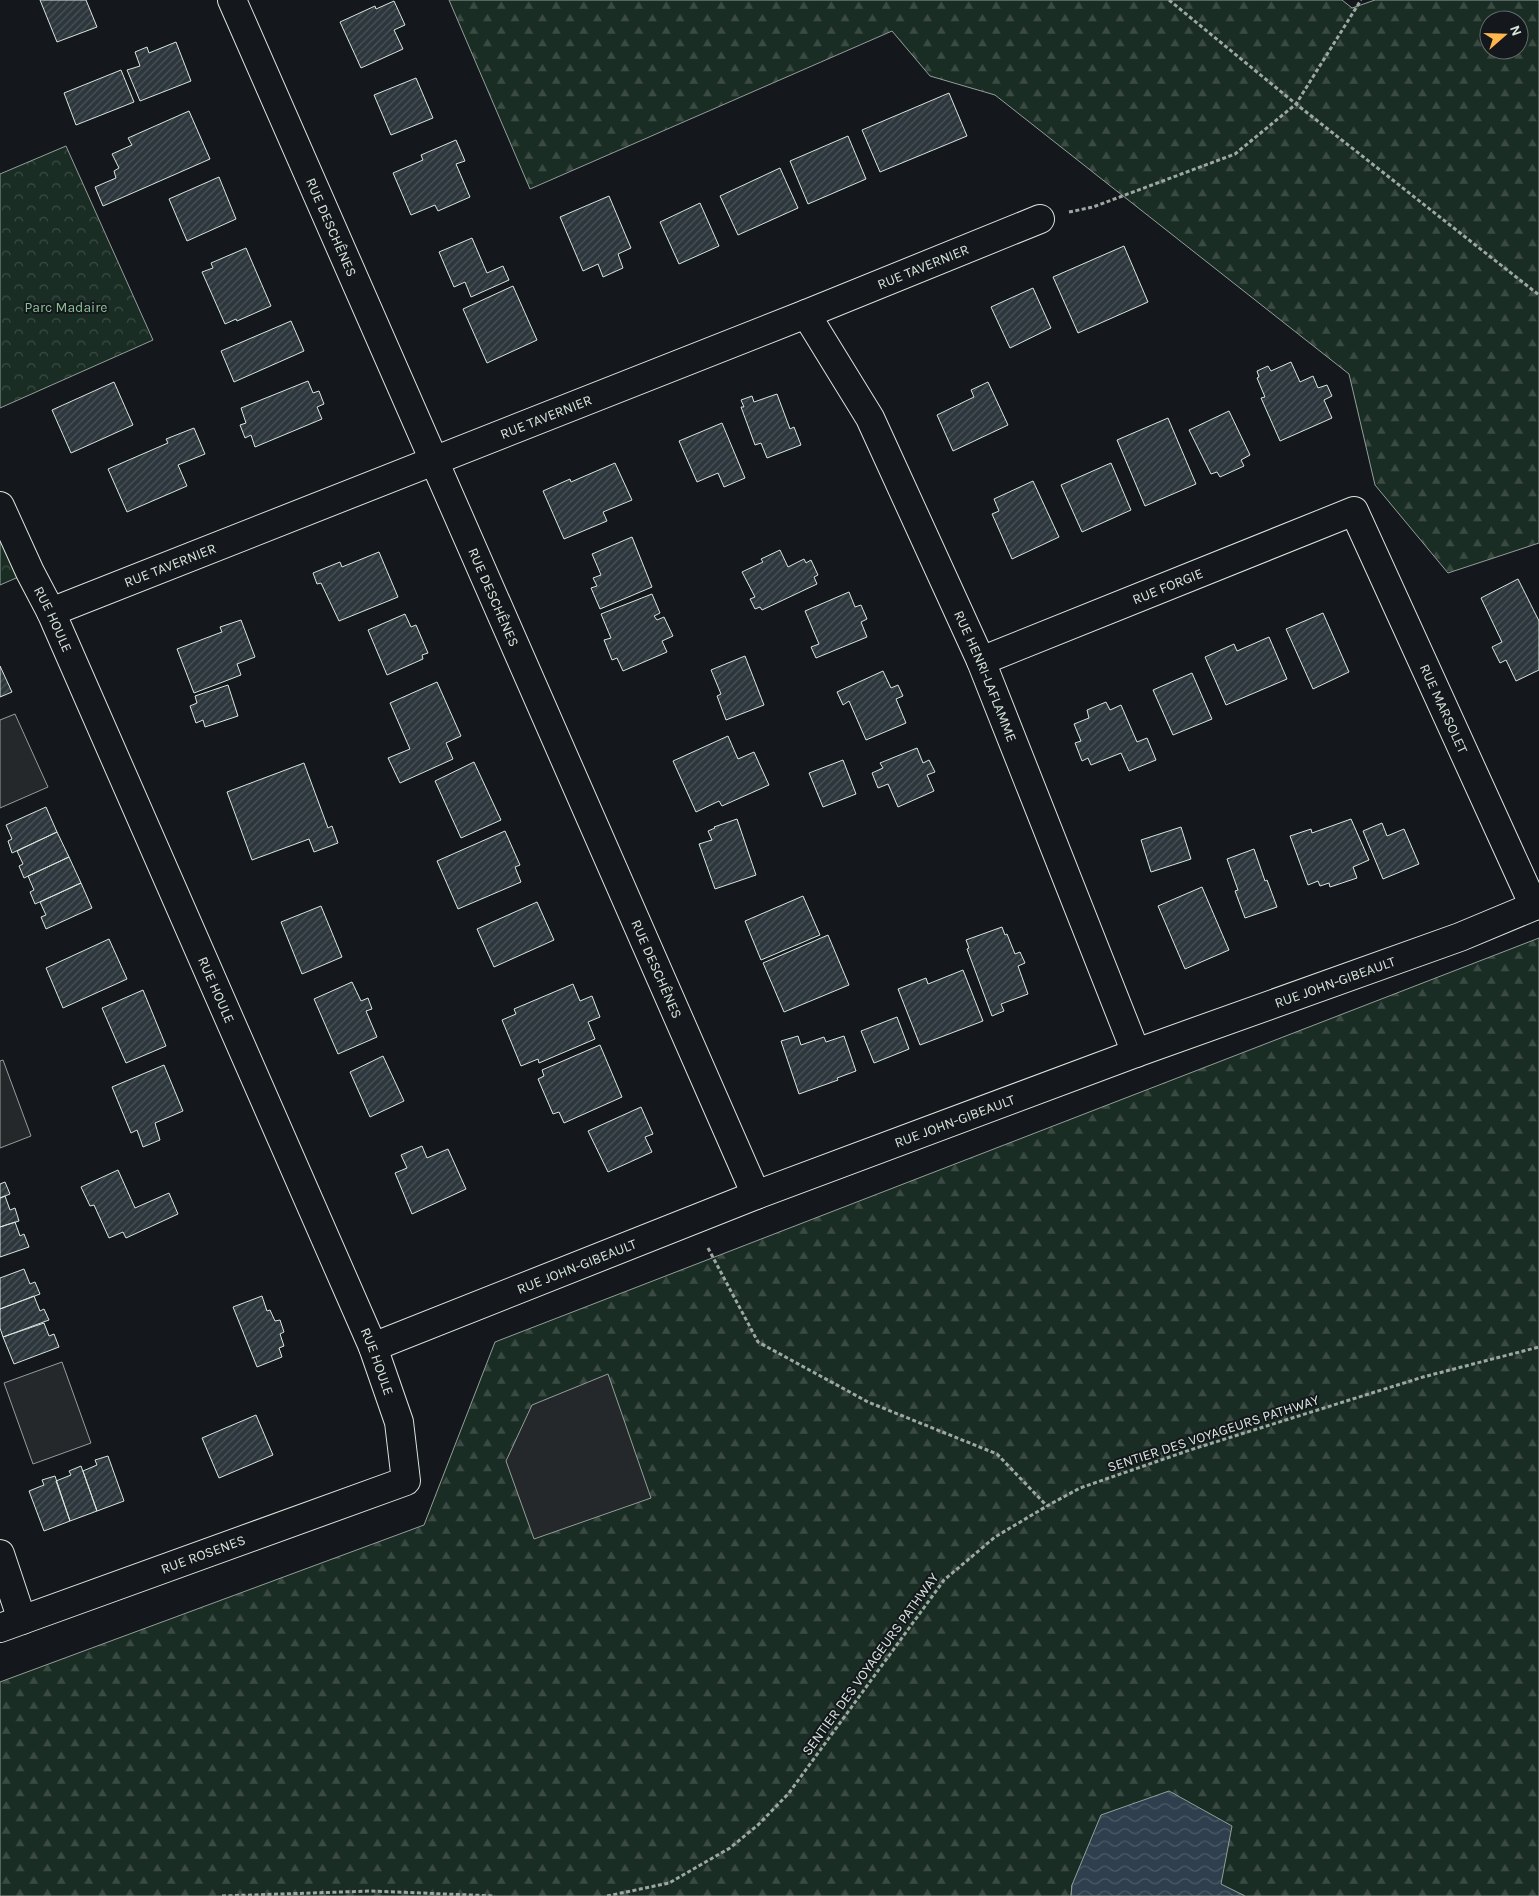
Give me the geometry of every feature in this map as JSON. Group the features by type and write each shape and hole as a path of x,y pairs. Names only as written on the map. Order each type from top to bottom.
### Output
{"street":[{"name":"RUE DESCHÊNES","path":"232,0 756,1195"},
{"name":"RUE TAVERNIER","path":"51,612 434,459 806,314 1040,219"},
{"name":"RUE HENRI-LAFLAMME","path":"806,314 870,418 981,661 1136,1054"},
{"name":"RUE HOULE","path":"0,506 30,572 51,612 373,1347 399,1422 406,1481"},
{"name":"RUE FORGIE","path":"981,661 1354,511"},
{"name":"RUE MARSOLET","path":"1354,511 1536,905"},
{"name":"RUE JOHN-GIBEAULT","path":"373,1347 756,1195 1136,1054 1460,937 1536,905"},
{"name":"RUE ROSENES","path":"11,1624 406,1481"},
{"path":"0,1554 11,1624"}],"path":[{"path":"1169,0 1296,104 1539,295"},
{"path":"1040,219 1093,207 1235,154 1296,104 1361,0"},
{"path":"693,1220 758,1342 868,1402 996,1454 1047,1506"},
{"name":"SENTIER DES VOYAGEURS PATHWAY","path":"607,1896 668,1883 730,1848 760,1824 788,1793 944,1580 995,1537 1047,1506 1080,1488 1190,1450 1423,1377 1539,1347"},
{"path":"222,1896 371,1891 495,1896"}],"green space":[{"path":"449,0 1342,0 1352,8 1375,0 1539,0 1539,543 1448,573 1375,485 1349,374 995,95 930,76 892,31 530,189"},
{"name":"Parc Madaire","path":"66,146 153,340 0,408 0,174"},
{"path":"0,506 30,572 0,585"},
{"path":"1539,938 1539,1896 1245,1896 1221,1885 1072,1885 1071,1896 0,1896 0,1682 424,1525 495,1342"}],"shaded area":[{"path":"15,714 48,787 0,808 0,720"},
{"path":"3,1060 31,1136 0,1148 0,1061"},
{"path":"62,1362 91,1443 33,1464 4,1383"},
{"path":"608,1374 651,1498 534,1539 506,1461 532,1405"}],"water":[{"path":"1169,1791 1232,1826 1221,1884 1245,1896 1071,1896 1072,1885 1101,1815"}],"building":[{"path":"40,0 86,0 97,27 57,42"},
{"path":"394,1 405,25 394,30 403,49 361,68 340,22 375,6 376,9"},
{"path":"176,42 191,81 140,101 127,70 140,66 135,52 147,47 149,53"},
{"path":"121,70 134,102 76,125 64,93"},
{"path":"416,78 433,118 391,135 374,95"},
{"path":"949,93 967,136 880,172 862,130"},
{"path":"189,111 210,159 103,206 95,187 116,178 114,171 119,168 112,154 132,145 128,138"},
{"path":"848,136 866,179 808,204 790,161"},
{"path":"456,140 465,161 456,164 470,197 438,211 435,205 411,215 393,173 423,160 421,155"},
{"path":"780,168 798,208 738,235 720,196"},
{"path":"219,177 236,219 187,241 169,199"},
{"path":"609,196 631,248 618,254 623,268 603,277 598,264 583,271 560,217"},
{"path":"700,203 719,246 679,264 660,222"},
{"path":"472,238 487,273 503,266 509,280 471,297 465,282 454,287 439,252"},
{"path":"1124,246 1148,302 1078,333 1053,277"},
{"path":"246,248 271,306 237,321 236,319 225,324 202,272 213,268 211,263"},
{"path":"513,286 537,340 487,363 463,309"},
{"path":"1033,288 1051,328 1010,348 991,307"},
{"path":"291,321 304,351 234,382 221,351"},
{"path":"1291,362 1300,382 1313,376 1318,388 1327,385 1332,396 1324,400 1332,418 1280,441 1261,398 1265,397 1257,378 1259,377 1257,371 1268,366 1271,371"},
{"path":"308,381 313,393 319,391 324,404 317,407 322,419 255,447 251,435 245,438 240,425 246,423 241,408"},
{"path":"114,382 133,425 71,453 52,410"},
{"path":"988,382 1008,425 953,451 937,415 974,397 971,390"},
{"path":"777,394 790,429 794,427 801,445 767,458 761,443 755,445 741,407 744,407 741,400 752,396 754,402"},
{"path":"1229,411 1250,455 1241,460 1244,466 1220,477 1217,472 1211,474 1189,430"},
{"path":"1168,418 1196,484 1145,506 1117,440"},
{"path":"722,423 745,478 724,487 718,473 697,482 679,441"},
{"path":"194,428 205,454 178,465 187,486 127,512 108,469 168,443 166,439"},
{"path":"615,463 632,500 603,512 607,521 564,539 543,491 570,479 571,482"},
{"path":"1111,463 1131,510 1082,532 1061,485"},
{"path":"1033,481 1059,537 1012,559 992,514 999,511 994,499"},
{"path":"632,537 652,587 600,609 591,588 597,586 593,578 601,575 592,554"},
{"path":"780,550 788,567 804,559 806,563 811,560 818,575 814,577 817,584 762,610 760,607 755,609 750,599 755,597 742,572 763,562 761,559"},
{"path":"379,552 398,597 339,621 321,583 317,584 313,573 340,562 342,567"},
{"path":"1518,579 1539,621 1539,670 1516,681 1506,660 1500,663 1492,647 1502,642 1481,598"},
{"path":"849,592 855,607 861,605 867,619 861,622 867,637 816,658 811,647 819,644 805,611"},
{"path":"652,594 660,613 654,616 657,620 664,617 673,636 662,641 667,652 623,671 617,658 612,660 604,640 611,638 601,614"},
{"path":"1323,613 1349,672 1313,689 1286,629"},
{"path":"405,614 411,627 416,625 428,653 422,655 423,659 387,675 368,630"},
{"path":"241,620 255,657 237,664 241,675 194,693 177,649 222,632 220,627"},
{"path":"1269,637 1287,679 1226,705 1205,657 1234,644 1237,651"},
{"path":"745,656 764,705 726,720 717,696 721,694 711,670"},
{"path":"0,666 12,692 0,697"},
{"path":"883,671 891,688 898,685 903,696 896,699 906,723 866,740 849,701 843,705 837,692"},
{"path":"1192,673 1212,719 1173,735 1153,690"},
{"path":"437,682 461,736 446,743 453,759 400,783 388,758 410,749 390,703"},
{"path":"228,685 238,716 205,727 203,720 196,723 190,706 197,703 195,696"},
{"path":"1106,702 1110,710 1121,705 1137,742 1147,738 1156,760 1129,771 1121,753 1091,765 1088,758 1082,761 1075,743 1081,741 1074,724 1089,718 1087,710"},
{"path":"728,736 738,759 754,752 769,785 722,806 719,801 696,812 673,761"},
{"path":"917,748 923,763 929,760 935,772 927,775 934,791 898,807 888,784 878,788 872,773 883,768 880,763"},
{"path":"843,760 856,794 823,807 809,773"},
{"path":"474,762 501,820 461,838 435,781"},
{"path":"304,763 328,828 332,826 338,843 314,852 309,839 252,860 227,792"},
{"path":"46,807 57,832 12,853 8,841 12,839 6,825"},
{"path":"737,819 756,875 715,889 699,844 712,840 708,831 714,827"},
{"path":"1351,819 1369,860 1353,867 1357,878 1330,887 1329,883 1320,886 1318,881 1308,885 1290,836 1311,829 1312,833"},
{"path":"1382,823 1387,836 1404,829 1419,864 1383,879 1363,831"},
{"path":"1181,827 1191,859 1151,872 1141,840"},
{"path":"505,831 520,865 515,867 521,882 458,909 437,861"},
{"path":"57,832 69,857 24,878 19,866 23,864 17,851"},
{"path":"1254,849 1265,881 1267,880 1277,907 1245,918 1235,891 1238,890 1227,859"},
{"path":"69,857 81,883 35,904 30,892 34,890 28,876"},
{"path":"81,883 92,908 46,929 41,917 46,915 40,902"},
{"path":"1202,887 1229,950 1185,969 1158,906"},
{"path":"803,896 820,935 761,960 745,921"},
{"path":"537,902 554,940 494,967 477,929"},
{"path":"321,906 342,957 302,974 281,922"},
{"path":"1002,927 1015,954 1020,952 1025,963 1018,966 1028,994 1001,1004 1004,1011 992,1016 967,949 969,948 966,940"},
{"path":"828,935 849,985 784,1012 763,963"},
{"path":"109,939 127,979 63,1008 46,968"},
{"path":"963,970 983,1021 920,1045 898,989 926,978 928,984"},
{"path":"352,982 361,1001 368,998 372,1009 366,1011 377,1037 338,1054 314,999"},
{"path":"573,984 580,1001 592,996 600,1017 588,1022 595,1039 539,1063 538,1059 521,1066 502,1020 516,1014 514,1009"},
{"path":"143,990 166,1046 126,1063 102,1008"},
{"path":"897,1017 909,1049 874,1063 861,1031"},
{"path":"798,1036 801,1045 824,1037 826,1042 844,1036 856,1071 837,1078 838,1080 799,1094 781,1041"},
{"path":"600,1045 622,1097 564,1123 559,1112 553,1114 538,1079 544,1076 542,1070"},
{"path":"383,1056 404,1101 370,1117 350,1072"},
{"path":"164,1065 183,1111 155,1123 160,1140 143,1147 137,1130 131,1133 112,1087"},
{"path":"641,1107 653,1134 645,1137 652,1152 608,1172 588,1131"},
{"path":"422,1146 427,1158 448,1149 466,1189 412,1214 395,1173 407,1168 401,1155"},
{"path":"118,1170 135,1208 169,1193 178,1214 126,1238 123,1232 109,1238 94,1205 90,1206 81,1187"},
{"path":"5,1182 10,1194 0,1198 0,1184"},
{"path":"5,1196 10,1210 15,1208 19,1221 0,1227 0,1198"},
{"path":"15,1222 20,1236 24,1234 29,1247 0,1257 0,1227"},
{"path":"24,1269 30,1284 35,1282 40,1294 0,1309 0,1278"},
{"path":"34,1296 40,1311 44,1309 49,1320 3,1337 0,1328 0,1309"},
{"path":"262,1296 267,1311 270,1310 275,1321 280,1320 284,1332 280,1334 284,1346 279,1348 282,1357 257,1367 233,1307"},
{"path":"44,1323 49,1336 54,1334 59,1347 14,1364 3,1337"},
{"path":"256,1415 273,1455 219,1478 202,1438"},
{"path":"108,1456 124,1501 97,1511 83,1471 97,1465 95,1460"},
{"path":"81,1466 97,1511 70,1521 56,1481 71,1475 69,1471"},
{"path":"55,1476 70,1521 44,1531 29,1491 44,1485 42,1480"}]}
